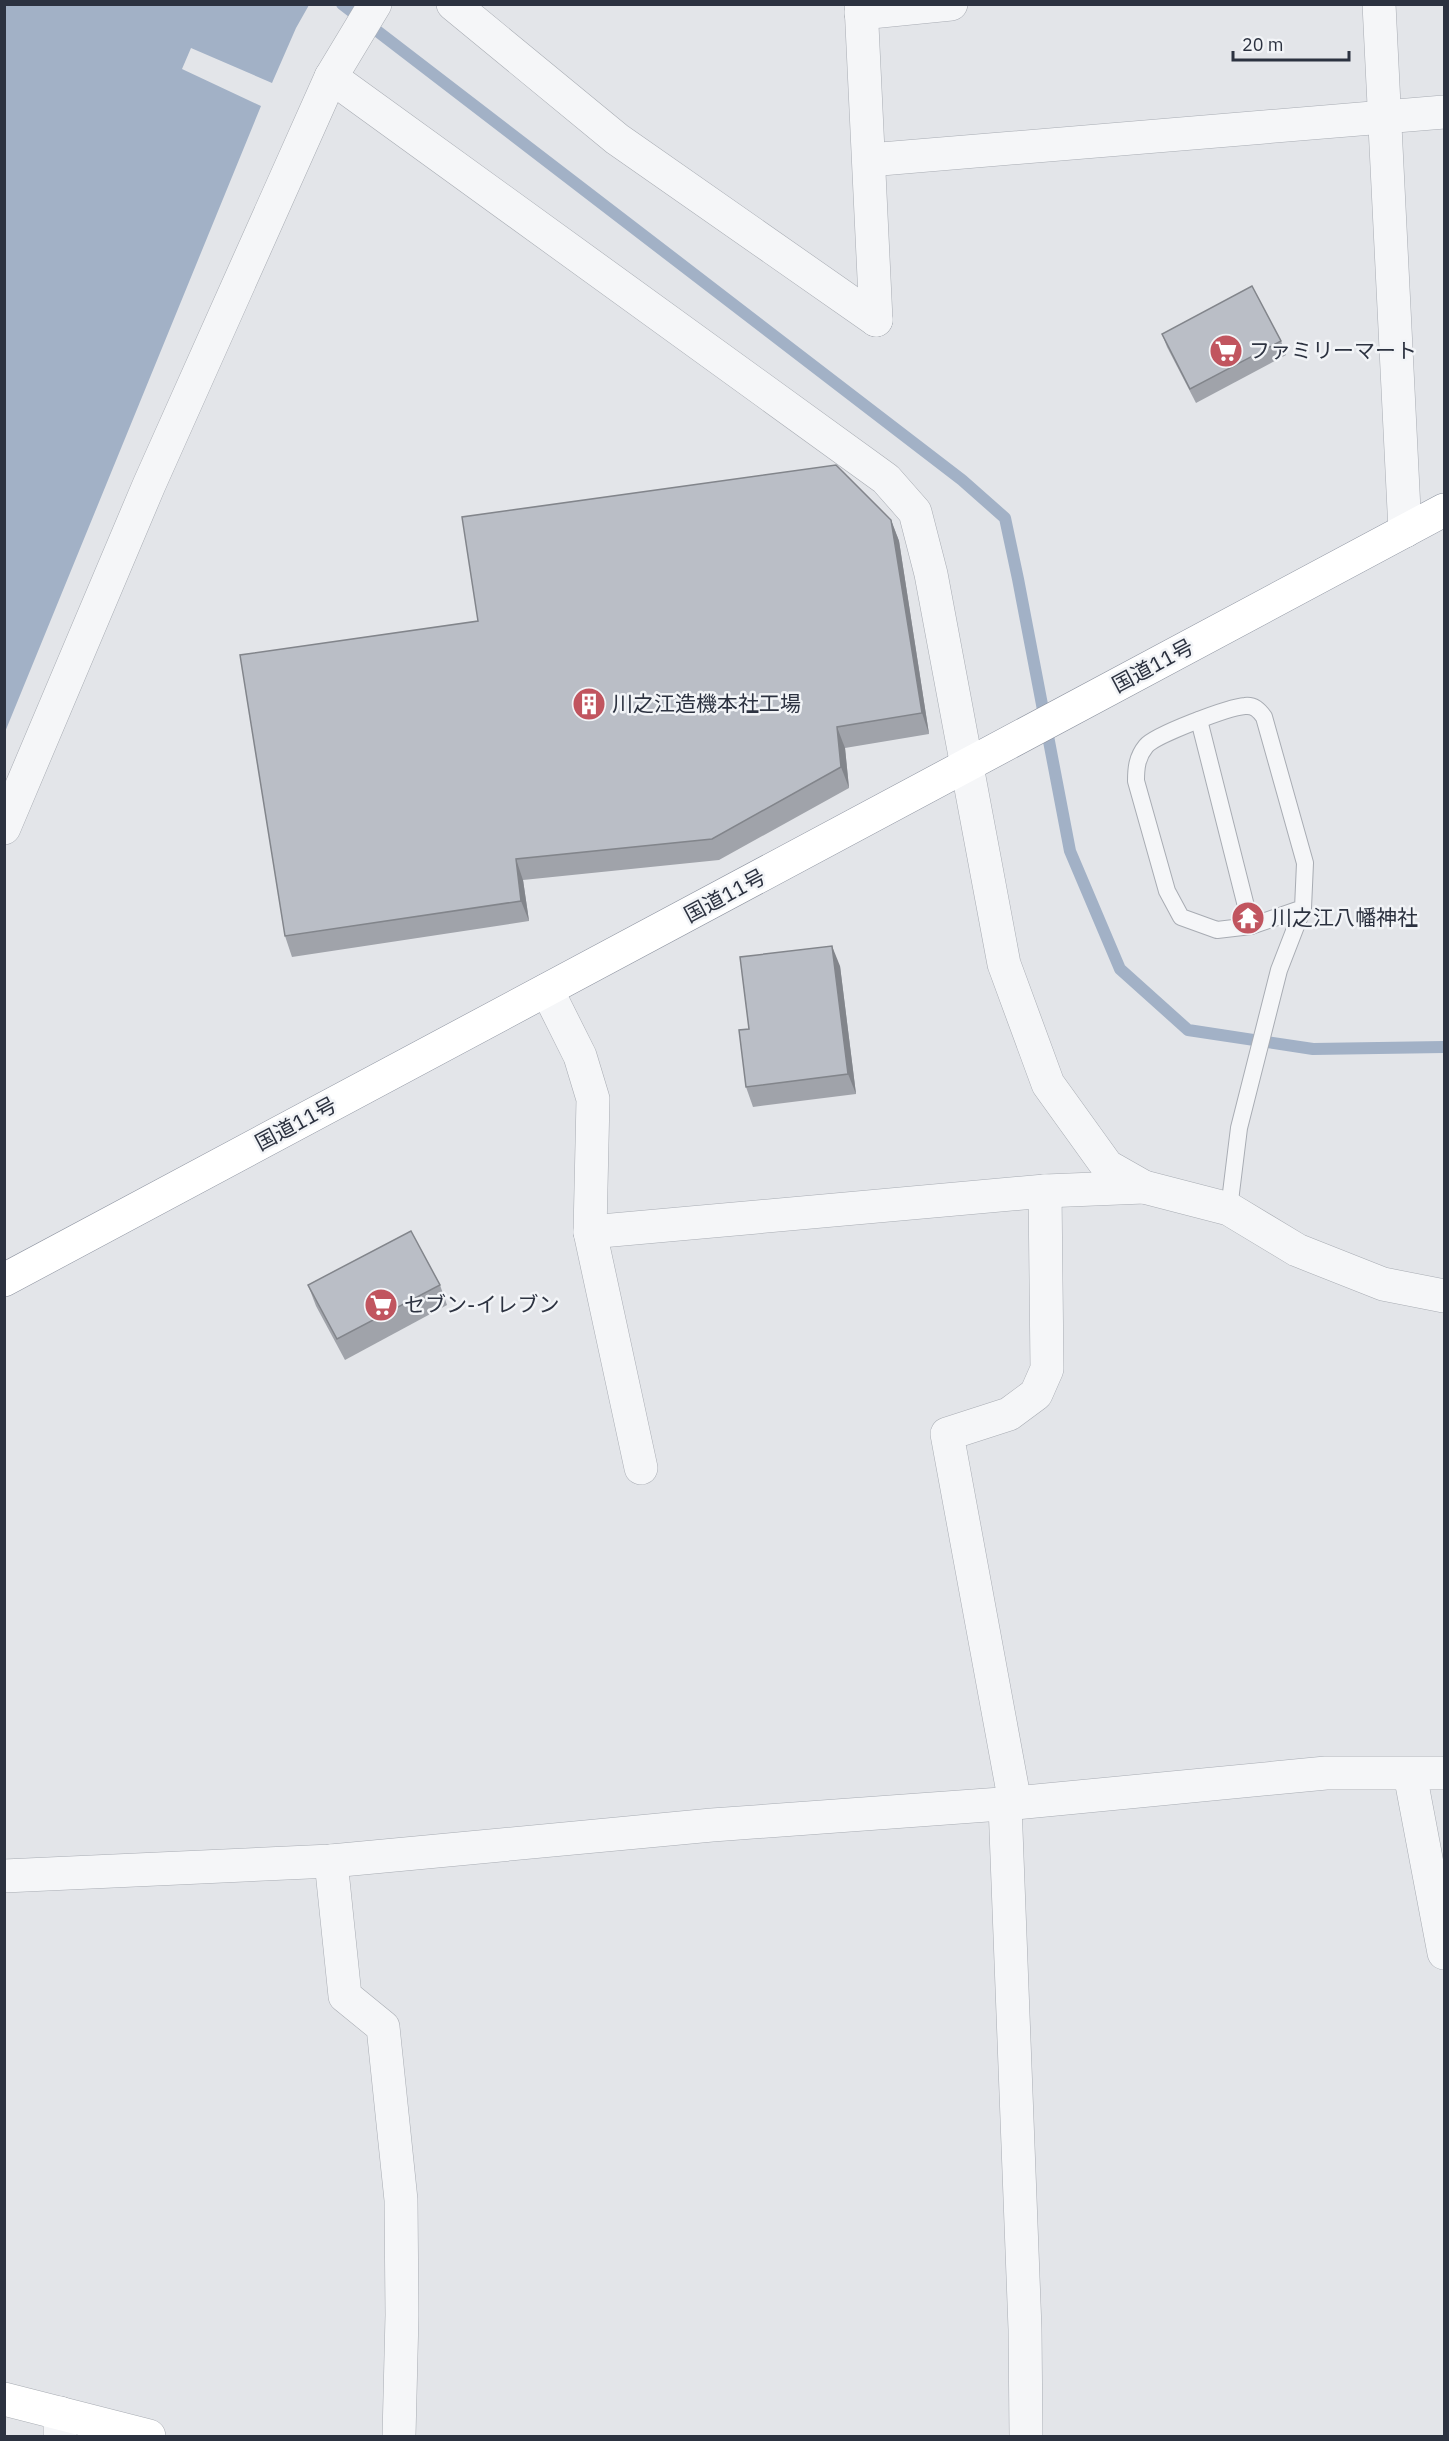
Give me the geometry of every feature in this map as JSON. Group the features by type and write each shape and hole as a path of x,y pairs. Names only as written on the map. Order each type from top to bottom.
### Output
{"main road":[{"name":"国道11号","path":"4,1281 1444,510"},
{"path":"4,2399 60,2425 149,2436"}],"street":[{"path":"4,828 149,485 331,77 375,4"},
{"path":"453,4 617,139 876,320 861,9 951,4"},
{"path":"1379,4 1405,531"},
{"path":"331,77 886,479 915,512 931,574 1004,964 1048,1084 1107,1166 1144,1187 1229,1209 1308,1254 1383,1284 1444,1296"},
{"path":"869,160 1444,112"},
{"path":"546,990 580,1056 593,1099 590,1232 641,1468"},
{"path":"590,1232 1045,1191 1144,1187"},
{"path":"1026,2436 1010,1803 947,1434 1009,1414 1036,1394 1047,1369 1045,1191"},
{"path":"4,1876 331,1862 712,1825 1010,1803 1326,1773 1444,1773"},
{"path":"1410,1774 1444,1953"},
{"path":"331,1862 345,1996 383,2027 401,2200 402,2315 399,2436"}],"lane":[{"path":"1229,1209 1239,1128 1279,969 1303,908 1305,864 1264,717 1257,708 1246,705 1199,720 1147,745 1137,763 1136,781 1167,891 1181,917 1217,930 1251,926 1303,908"},
{"path":"1199,720 1251,926"}],"water":[{"path":"5,4 309,5 296,28 272,83 191,48 182,69 261,106 5,732"}],"building":[{"name":"ファミリーマート","path":"1252,286 1281,341 1190,389 1162,334"},
{"name":"川之江造機本社工場","path":"836,465 891,520 922,713 837,727 841,767 712,839 516,859 521,901 285,936 240,655 478,621 462,517"},
{"path":"832,946 848,1074 746,1087 739,1030 749,1029 740,957"},
{"name":"セブン-イレブン","path":"411,1231 440,1285 337,1339 308,1285"}],"waterway":[{"path":"342,4 962,480 1005,518 1070,851 1120,969 1188,1030 1313,1049 1444,1047"}],"place":[{"name":"ファミリーマート","path":"1226,351"},
{"name":"川之江造機本社工場","path":"589,704"},
{"name":"川之江八幡神社","path":"1248,918"},
{"name":"セブン-イレブン","path":"381,1305"}]}
